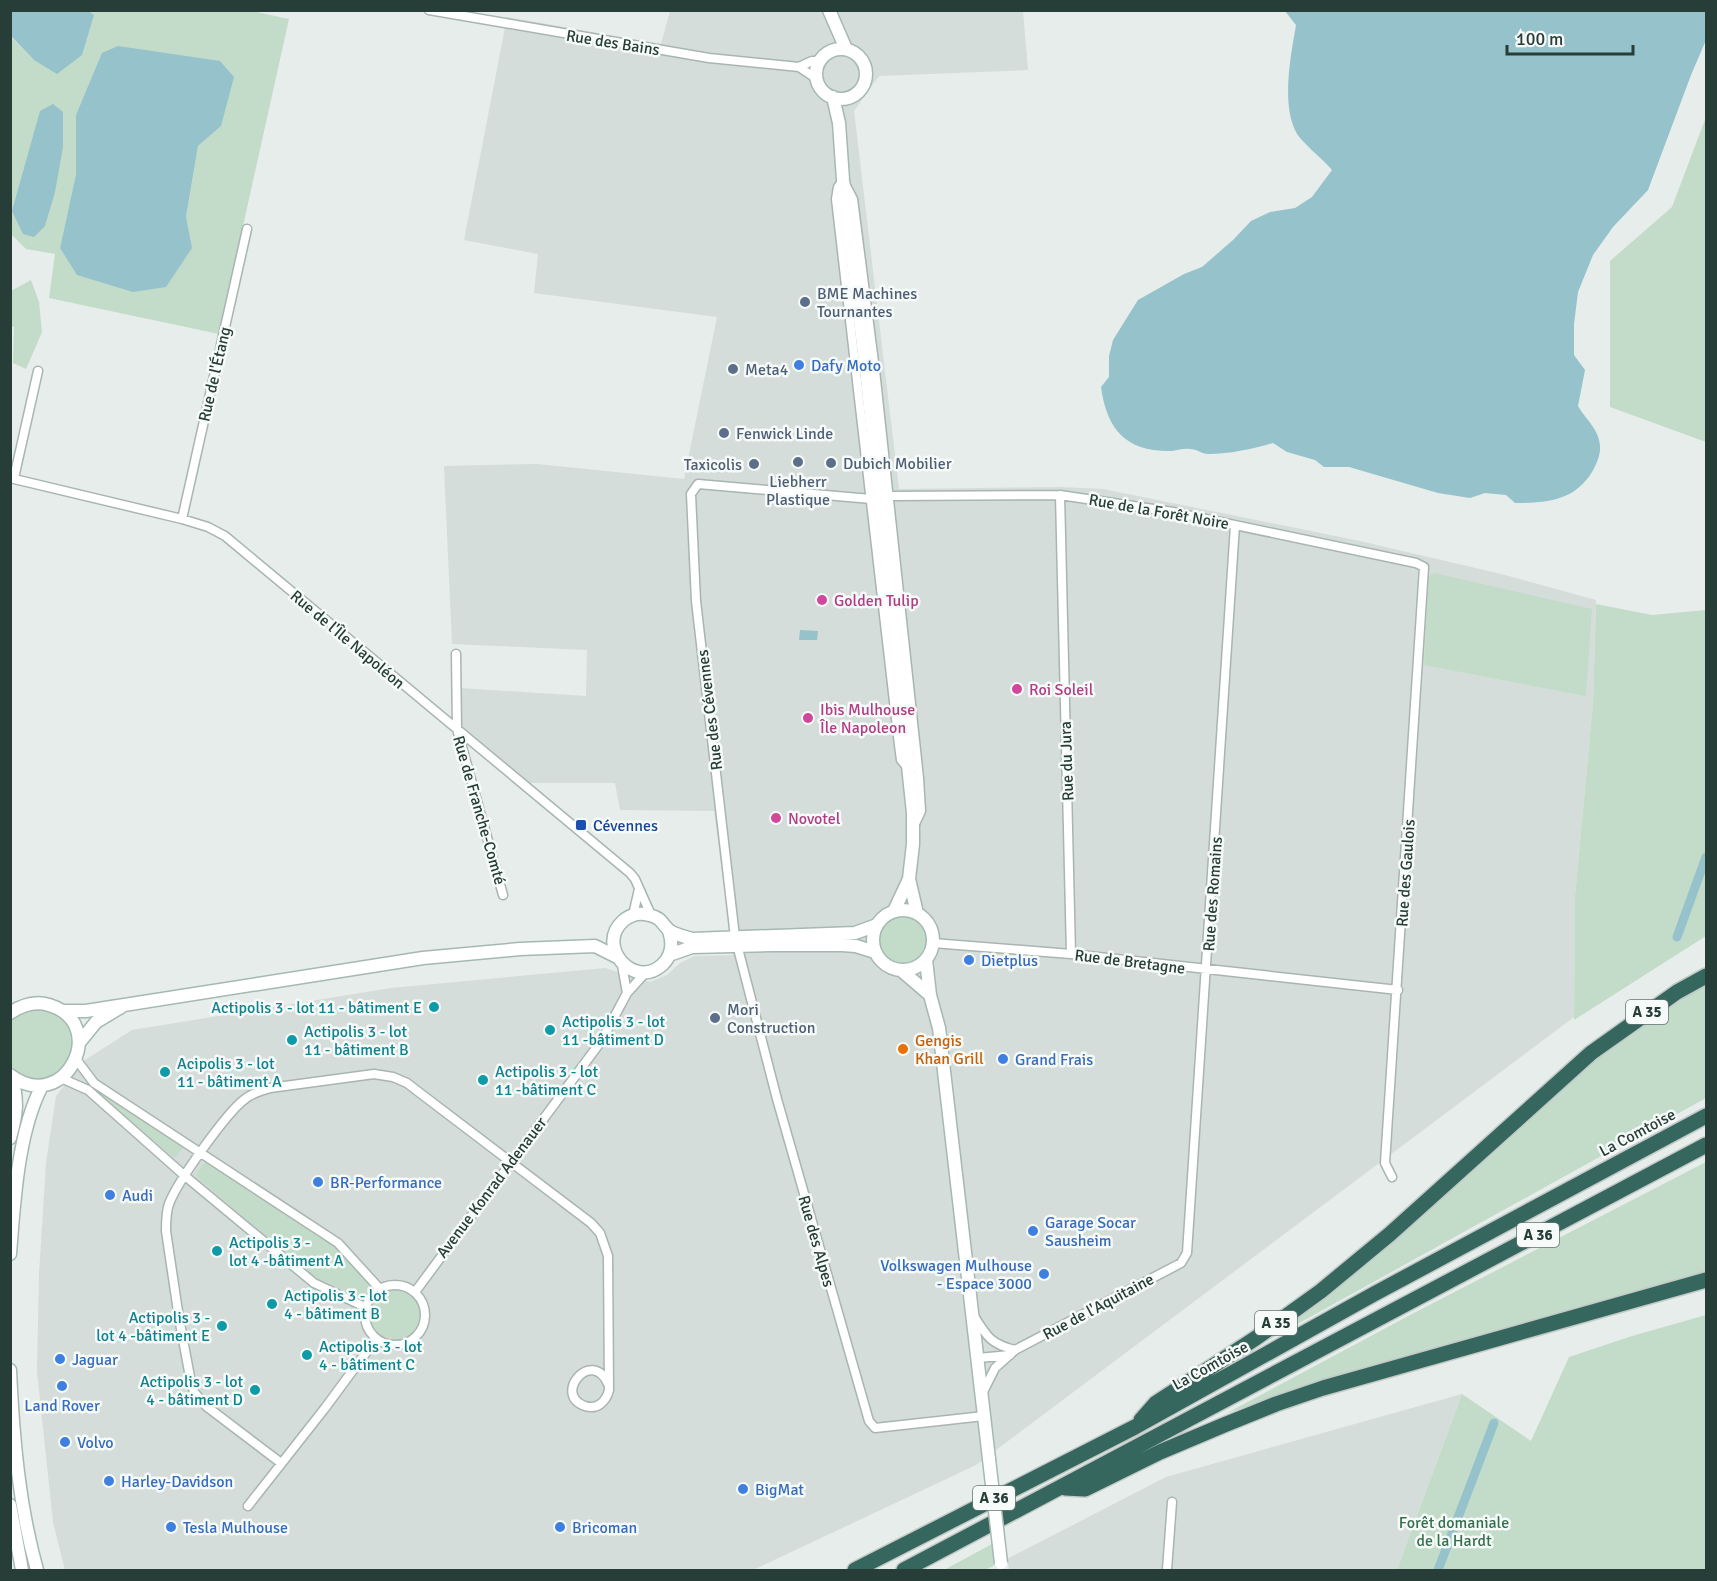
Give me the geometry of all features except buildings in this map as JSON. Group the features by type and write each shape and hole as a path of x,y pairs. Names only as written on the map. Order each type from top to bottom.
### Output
{"highway":[{"name":"A 35","path":"1135,1427 1156,1403 1256,1338 1321,1291 1390,1234 1591,1053 1677,992 1707,976"},
{"name":"La Comtoise","path":"855,1570 1135,1427 1374,1294 1707,1116"},
{"name":"A 36","path":"904,1570 1707,1145"},
{"path":"1062,1488 1085,1489 1224,1425 1323,1388 1707,1280"}],"main road":[{"path":"829,10 846,49"},
{"path":"831,51 835,27"},
{"path":"839,123 850,97 861,89 866,74 862,61 855,53 846,49 831,51 820,61 816,70 817,79 824,92 833,97 850,97"},
{"path":"833,97 839,123 843,180 866,370 914,826 909,879 894,911"},
{"path":"902,970 920,966 926,960 933,943 930,926 918,913 909,879"},
{"path":"918,913 902,910 884,916 877,925 872,938 875,952 886,965 902,970 930,995"},
{"path":"595,946 629,970 646,972 656,970 664,964 672,947 665,924 651,915 633,915 620,924 616,931 614,949 619,961"},
{"path":"669,955 692,947 855,933 877,925"},
{"path":"62,1011 86,1011 423,958 520,949 595,946 616,931"},
{"path":"669,931 692,939 842,945 856,946 875,952"},
{"path":"926,960 930,995 939,1028 1002,1567"},
{"path":"11,1076 28,1084 42,1086 61,1078 69,1071 76,1059 79,1042 74,1024 55,1007 37,1003 12,1011"},
{"path":"79,1042 96,1022 124,1005"},
{"path":"10,1138 18,1099 11,1076"},
{"path":"10,1254 22,1147 33,1104 42,1086"},
{"path":"10,1370 20,1484 37,1570"},
{"path":"10,1505 19,1570"}],"street":[{"name":"Rue des Bains","path":"429,10 709,58 799,67 817,79"},
{"name":"Rue des Bains","path":"799,67 812,61 820,61"},
{"path":"909,770 902,759 898,745 836,199 838,187 843,180 853,199 889,496 919,778 921,811 914,826"},
{"name":"Rue de l'Étang","path":"182,519 247,229"},
{"path":"12,478 38,371"},
{"name":"Rue de l'Île Napoléon","path":"12,478 182,519 208,527 225,536 630,873 651,915"},
{"name":"Rue des Cévennes","path":"736,942 696,601 691,494 698,484 871,499"},
{"name":"Rue de la Forêt Noire","path":"889,496 1060,495 1121,503 1416,563 1424,567"},
{"name":"Rue du Jura","path":"1060,495 1071,954"},
{"name":"Rue des Romains","path":"1181,1263 1187,1253 1189,1235 1235,525"},
{"name":"Rue des Gaulois","path":"1392,1177 1385,1163 1424,567"},
{"name":"Rue de Franche-Comté","path":"456,654 457,729 503,894"},
{"path":"633,915 639,888"},
{"name":"Rue des Alpes","path":"736,942 777,1099 869,1421 875,1428 984,1416"},
{"name":"Rue de Bretagne","path":"933,943 1071,954 1398,990"},
{"path":"619,961 627,993"},
{"name":"Avenue Konrad Adenauer","path":"415,1292 602,1040 627,993 646,972"},
{"path":"76,1059 94,1083 338,1243 379,1288"},
{"path":"281,1463 206,1406 194,1392 179,1318 166,1231 169,1204 231,1112 256,1092 270,1088 374,1074 393,1077 407,1083 591,1223 600,1233 609,1264 608,1384 607,1396 599,1405 588,1407 577,1401 572,1390 575,1379 585,1372 597,1372 606,1379 608,1384"},
{"path":"61,1078 88,1090 314,1283 365,1307"},
{"name":"Rue de l'Aquitaine","path":"982,1396 990,1374 1013,1352 1181,1263"},
{"path":"398,1284 407,1286 415,1292 422,1299 425,1309 425,1318 417,1336 398,1345 390,1345 376,1339 366,1324 365,1307 373,1293 379,1288 398,1284"},
{"path":"972,1313 990,1340 1013,1352"},
{"path":"248,1506 376,1339"},
{"name":"Rue de l'Aquitaine","path":"978,1358 1013,1352"},
{"path":"597,1372 608,1355"},
{"path":"1167,1570 1172,1502"},
{"path":"19,1570 33,1557"}],"shaded area":[{"path":"670,11 1023,11 1028,70 879,76 854,111 899,489 1061,487 1103,489 1360,541 1501,574 1596,600 1593,703 1575,896 1574,1017 976,1465 753,1570 65,1570 53,1522 37,1371 39,1274 46,1163 56,1096 85,1060 132,1030 391,988 605,968 650,982 667,975 680,963 694,956 733,955 714,811 620,810 615,783 528,783 461,725 460,688 586,696 587,650 452,644 444,466 537,464 684,479 717,317 534,293 538,254 464,240 507,17 661,44"},
{"path":"1462,1394 1397,1570 1009,1570 1007,1559 1166,1477"}],"green space":[{"path":"247,10 289,19 219,334 49,298 55,254 26,249 11,234 10,36 34,60 94,15 89,11","holes":["76,114 221,126 198,146 186,217 60,248 76,174"]},
{"path":"1706,117 1706,442 1610,407 1610,261 1672,207"},
{"path":"31,280 39,302 42,332 26,369 13,363 14,327 11,326 11,291"},
{"path":"1434,573 1592,609 1586,696 1424,665 1429,576"},
{"path":"1596,604 1652,615 1706,610 1706,936 1574,1020 1575,896 1593,703"},
{"path":"897,915 907,915 919,922 926,934 926,944 919,956 907,963 897,963 882,952 878,944 878,934 889,919"},
{"path":"1706,981 1706,1098 1218,1368 1594,1057"},
{"path":"40,1007 64,1019 70,1029 73,1055 55,1077 36,1081 10,1069 10,1019 15,1014"},
{"path":"94,1086 183,1145 176,1157 173,1157 92,1089"},
{"path":"1706,1162 1706,1272 1646,1292 1322,1381 1227,1413 1412,1314"},
{"path":"204,1163 209,1163 337,1246 368,1282 369,1291 360,1297 311,1275 198,1178 196,1174"},
{"path":"390,1289 400,1289 413,1296 420,1309 420,1319 413,1332 400,1339 390,1339 381,1335 374,1328 370,1319 370,1309 374,1300 381,1293"},
{"name":"Forêt domaniale de la Hardt","path":"1706,1315 1706,1570 1397,1570 1462,1394 1531,1441 1569,1357"},
{"path":"992,1544 995,1565 985,1570 944,1570"}],"water":[{"path":"10,11 89,11 94,15 82,55 57,74 34,60 11,36"},
{"path":"1285,11 1706,11 1706,40 1648,190 1613,227 1593,255 1578,292 1574,324 1574,355 1585,370 1578,406 1592,425 1599,440 1600,449 1592,472 1585,482 1568,495 1549,501 1527,503 1515,503 1506,495 1485,493 1470,498 1438,493 1349,467 1324,467 1315,460 1287,452 1273,443 1216,454 1188,449 1156,450 1131,443 1114,426 1108,415 1101,387 1109,377 1109,356 1113,340 1138,300 1184,274 1202,267 1251,221 1270,212 1295,208 1312,197 1332,170 1298,136 1291,120 1288,79 1296,25"},
{"path":"118,46 220,61 234,77 221,126 198,146 186,217 192,248 166,287 133,292 77,275 60,248 76,174 76,115 102,53"},
{"path":"53,104 63,112 63,147 55,192 45,226 34,237 23,234 12,211 40,111"},
{"path":"800,630 818,631 817,640 799,640"}],"waterway":[{"path":"1677,937 1706,857"},
{"path":"1438,1570 1494,1423"}],"place":[{"name":"BME Machines Tournantes","path":"805,302"},
{"name":"Dafy Moto","path":"799,365"},
{"name":"Meta4","path":"733,369"},
{"name":"Fenwick Linde","path":"724,433"},
{"name":"Liebherr Plastique","path":"798,462"},
{"name":"Dubich Mobilier","path":"831,463"},
{"name":"Taxicolis","path":"754,464"},
{"name":"Golden Tulip","path":"822,600"},
{"name":"Roi Soleil","path":"1017,689"},
{"name":"Ibis Mulhouse Île Napoleon","path":"808,718"},
{"name":"Novotel","path":"776,818"},
{"name":"Cévennes","path":"581,825"},
{"name":"Dietplus","path":"969,960"},
{"name":"Actipolis 3 - lot 11 - bâtiment E","path":"434,1007"},
{"name":"Mori Construction","path":"715,1018"},
{"name":"Actipolis 3 - lot 11 -bâtiment D","path":"550,1030"},
{"name":"Actipolis 3 - lot 11 - bâtiment B","path":"292,1040"},
{"name":"Gengis Khan Grill","path":"903,1049"},
{"name":"Grand Frais","path":"1003,1059"},
{"name":"Acipolis 3 - lot 11 - bâtiment A","path":"165,1072"},
{"name":"Actipolis 3 - lot 11 -bâtiment C","path":"483,1080"},
{"name":"BR-Performance","path":"318,1182"},
{"name":"Audi","path":"110,1195"},
{"name":"Garage Socar Sausheim","path":"1033,1231"},
{"name":"Actipolis 3 - lot 4 -bâtiment A","path":"217,1251"},
{"name":"Volkswagen Mulhouse - Espace 3000","path":"1044,1274"},
{"name":"Actipolis 3 - lot 4 - bâtiment B","path":"272,1304"},
{"name":"Actipolis 3 - lot 4 -bâtiment E","path":"222,1326"},
{"name":"Actipolis 3 - lot 4 - bâtiment C","path":"307,1355"},
{"name":"Jaguar","path":"60,1359"},
{"name":"Land Rover","path":"62,1386"},
{"name":"Actipolis 3 - lot 4 - bâtiment D","path":"255,1390"},
{"name":"Volvo","path":"65,1442"},
{"name":"Harley-Davidson","path":"109,1481"},
{"name":"BigMat","path":"743,1489"},
{"name":"Tesla Mulhouse","path":"171,1527"},
{"name":"Bricoman","path":"560,1527"}]}
